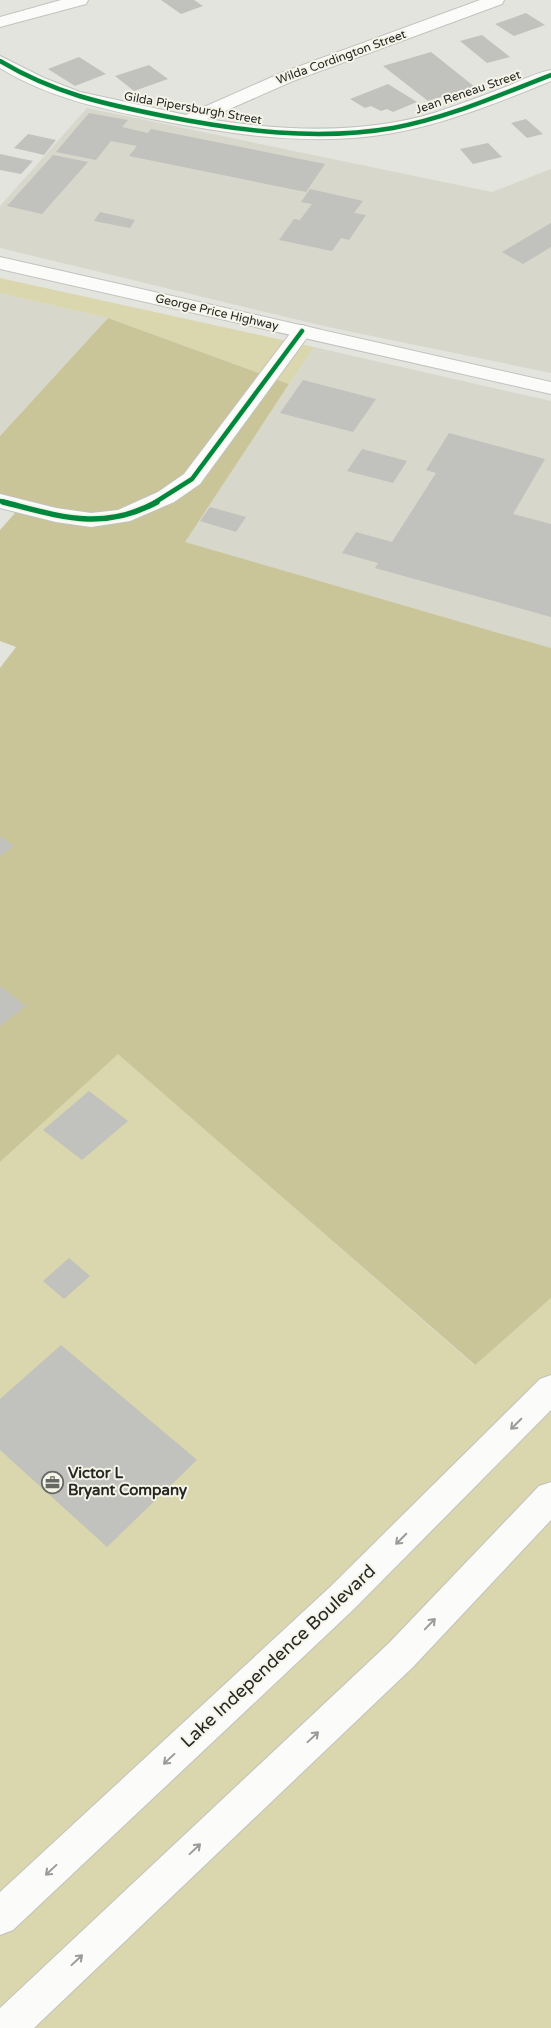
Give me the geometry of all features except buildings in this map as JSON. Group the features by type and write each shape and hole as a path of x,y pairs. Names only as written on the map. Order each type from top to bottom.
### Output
{"main road":[{"path":"0,22 80,0"},
{"name":"Wilda Cordington Street","path":"187,121 287,76 496,0"},
{"name":"Gilda Pipersburgh Street","path":"0,61 26,78 58,92 91,101 187,121 277,134 322,135 392,128"},
{"name":"Jean Reneau Street","path":"392,128 458,110 551,75"},
{"name":"George Price Highway","path":"0,263 551,388"},
{"path":"0,501 76,520 104,520 137,512 171,494 192,479 302,332"},
{"name":"Lake Independence Boulevard","path":"0,1917 342,1598 551,1389"},
{"path":"6,2028 401,1655 551,1497"}],"shaded area":[{"path":"87,108 492,192 551,169 551,373 328,327 0,248 0,206"},
{"path":"0,278 314,347 289,384 108,318 0,293"},
{"path":"0,293 108,318 0,436"},
{"path":"108,318 289,384 185,542 551,648 551,1298 475,1365 118,1054 0,1162 0,668 16,647 0,641 0,530 15,513 0,506 0,436"},
{"path":"314,347 551,401 551,648 184,542"},
{"path":"118,1053 474,1365 551,1298 551,2028 0,2028 0,1162"}],"cycle path":[{"path":"0,61 19,73 55,90 131,110 255,131 324,134 392,128 426,121 474,105 551,75"},
{"path":"0,501 75,519 91,520 122,516 166,497 192,479 302,331"}],"place":[{"name":"Victor L Bryant Company","path":"52,1482"}]}
